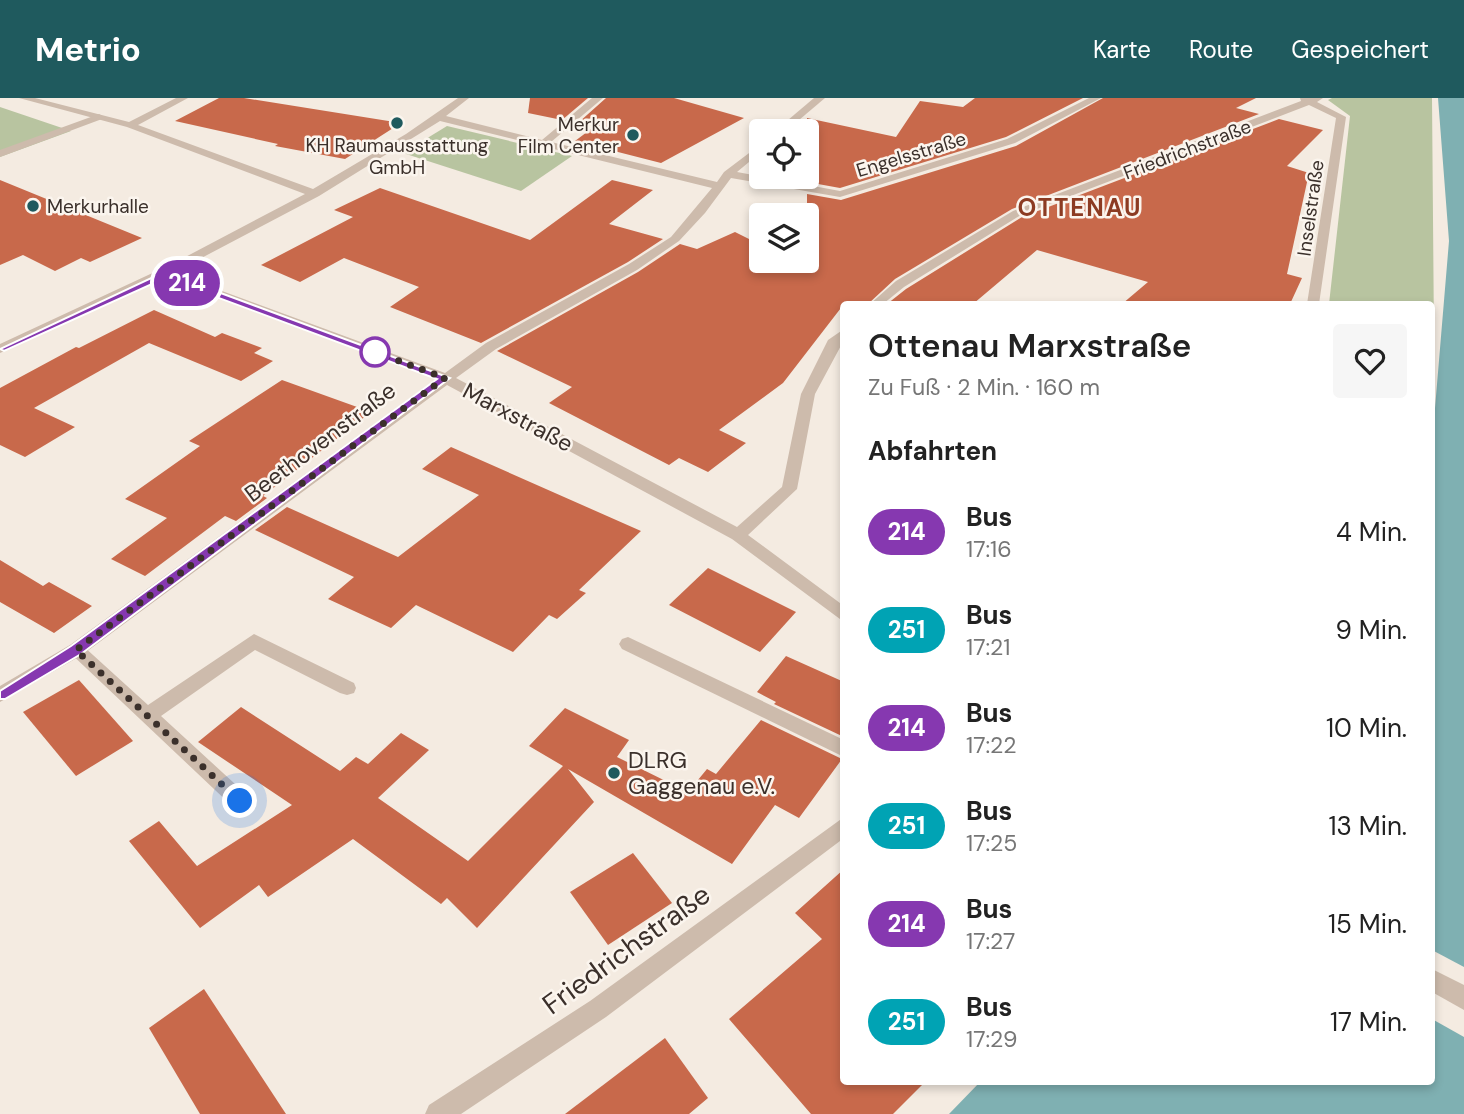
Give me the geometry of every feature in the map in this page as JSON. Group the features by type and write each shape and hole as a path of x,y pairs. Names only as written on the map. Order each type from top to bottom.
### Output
{"street":[{"path":"24,98 130,125 315,194"},
{"path":"130,125 183,98"},
{"path":"0,349 164,274 315,194 440,118 464,98"},
{"path":"545,142 598,98"},
{"path":"795,119 821,98"},
{"name":"Engelsstraße","path":"728,174 840,194 1011,141 1096,98"},
{"path":"1300,98 1315,100"},
{"name":"Inselstraße","path":"1313,301 1341,117 1315,100"},
{"name":"Friedrichstraße","path":"880,301 900,284 1017,213 1315,100"},
{"path":"0,154 99,117"},
{"path":"440,118 719,186"},
{"name":"Beethovenstraße","path":"0,695 76,650 491,346 633,267 675,239 701,211 728,174 749,157"},
{"name":"Marxstraße","path":"164,274 445,378 738,535 840,613"},
{"path":"738,535 789,489 808,394 835,341 840,337"},
{"path":"147,716 254,641 347,688"},
{"path":"628,644 840,747"},
{"path":"76,650 240,801"},
{"name":"Friedrichstraße","path":"438,1114 598,1009 840,829"},
{"path":"1435,982 1464,998"}],"green space":[{"path":"1432,98 1434,301 1329,301 1350,116 1328,100"},
{"path":"0,107 71,131 0,157"},
{"path":"447,126 572,156 521,191 403,153"}],"water":[{"path":"1438,98 1464,98 1464,1114 949,1114 977,1085 1435,1085 1435,408 1449,241"}],"pier":[{"path":"1435,952 1464,967 1464,1037 1435,1021"}],"building":[{"path":"219,98 244,98 401,123 345,159 275,146 278,144 175,121"},
{"path":"530,98 588,98 562,120 528,113"},
{"path":"606,98 674,98 744,118 661,163 575,141 595,126 578,123"},
{"path":"975,98 1083,98 1006,137 840,188 819,184 819,121 896,137 920,101 963,107"},
{"path":"1103,98 1256,98 1236,108 1259,114 1012,209 895,279 871,301 840,301 840,309 783,383 719,430 746,443 708,472 679,458 669,465 549,403 572,387 497,351 638,272 680,244 697,249 735,232 749,239 749,273 819,273 819,203 807,203 807,194 841,200 1016,146"},
{"path":"1279,119 1323,130 1287,166 1309,173 1287,274 1302,278 1291,301 1126,301 1148,282 1037,250 977,301 891,301 1022,217"},
{"name":"Merkurhalle","path":"0,180 142,238 90,262 81,258 55,271 23,255 0,265"},
{"path":"612,180 653,190 609,224 663,239 628,262 481,343 390,307 419,287 344,258 300,282 261,265 353,217 334,210 380,188 530,240"},
{"path":"154,310 215,337 222,333 262,348 254,353 273,361 241,381 149,343 34,408 75,427 25,457 0,445 0,388 76,347 79,348"},
{"path":"282,380 371,412 263,496 267,498 236,521 225,516 145,576 111,559 167,518 125,499 200,446 189,441"},
{"path":"451,447 641,531 579,590 586,593 557,619 549,615 513,652 416,605 391,628 328,599 354,577 255,530 287,507 398,557 479,495 422,469"},
{"path":"0,560 43,586 49,582 92,606 54,633 0,602"},
{"path":"708,568 796,612 760,652 669,605"},
{"path":"786,656 840,680 840,735 774,704 776,702 757,692"},
{"path":"79,680 133,741 76,776 23,712"},
{"path":"241,707 340,771 356,757 368,764 401,733 429,750 378,798 468,861 563,766 529,746 565,708 629,740 617,757 688,792 707,769 716,774 761,720 840,758 840,762 799,818 775,805 732,864 568,769 594,802 477,928 447,898 441,904 353,839 268,897 259,885 200,928 129,841 159,821 197,866 292,805 198,742"},
{"path":"633,853 672,903 608,945 570,892"},
{"path":"840,873 840,1085 922,1085 893,1114 811,1114 729,1019 822,939 795,913"},
{"path":"204,989 286,1114 200,1114 149,1028"},
{"path":"665,1038 708,1098 689,1114 565,1114"}],"bus line":[{"name":"214","path":"0,349 164,274 445,378 76,650 0,695"}],"place":[{"name":"KH Raumausstattung GmbH","path":"397,123"},
{"name":"Merkur Film Center","path":"633,135"},
{"name":"Merkurhalle","path":"33,206"},
{"name":"DLRG Gaggenau e.V.","path":"614,773"}],"district":[{"name":"OTTENAU","path":"1080,208"}],"route":[{"path":"240,801 76,650 445,378 375,352"}]}
